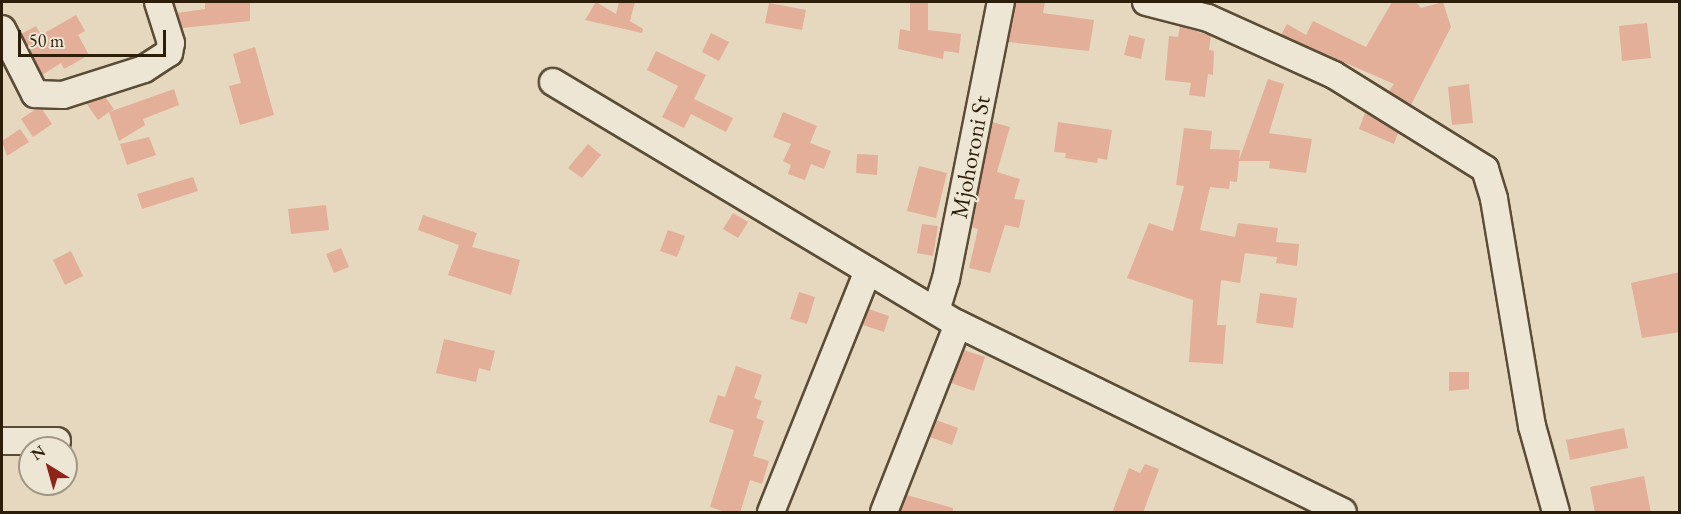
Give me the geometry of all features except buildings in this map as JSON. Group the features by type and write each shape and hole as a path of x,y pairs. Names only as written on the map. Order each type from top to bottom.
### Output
{"street":[{"path":"2,29 35,94 63,95 144,69 169,53 171,43 158,2"},
{"name":"Mjohoroni St","path":"936,311 946,279 1000,2"},
{"path":"1146,2 1208,18 1334,75 1485,169 1494,199 1532,426 1556,513"},
{"path":"553,82 958,324 1343,513"},
{"path":"771,513 868,271"},
{"path":"884,513 958,324"},
{"path":"2,441 18,441"}]}
